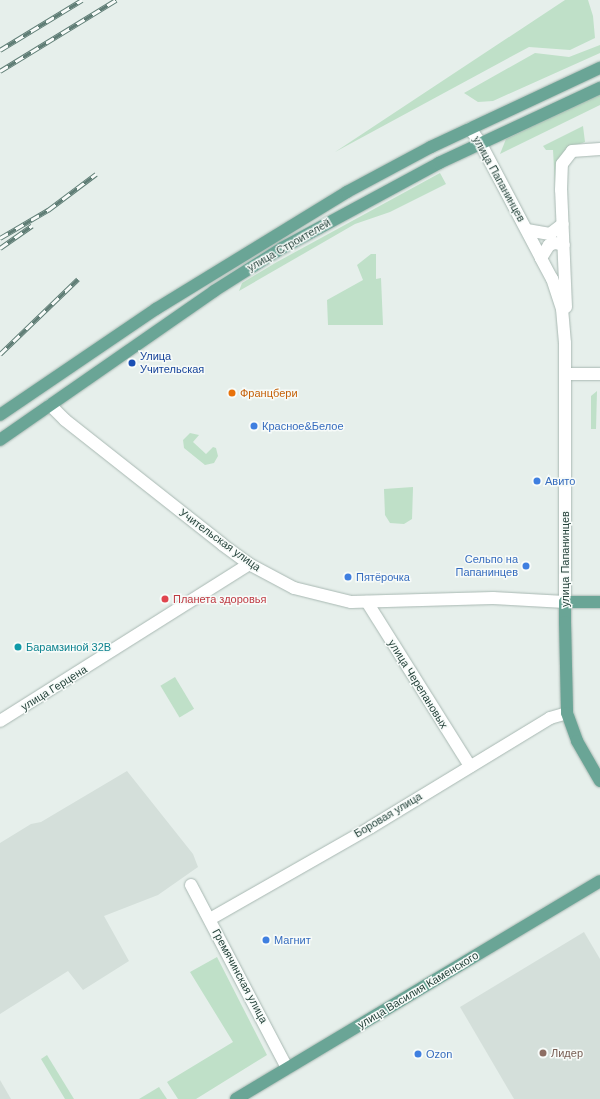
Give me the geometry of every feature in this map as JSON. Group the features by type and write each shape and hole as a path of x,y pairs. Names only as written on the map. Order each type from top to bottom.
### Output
{"main road":[{"name":"улица Строителей","path":"0,415 156,309 288,227 395,166 470,128 600,68"},
{"name":"улица Строителей","path":"0,440 214,291 282,248 439,162 600,88"},
{"path":"565,602 600,602"},
{"name":"улица Папанинцев","path":"565,602 567,713 577,741 600,781"},
{"name":"улица Василия Каменского","path":"236,1099 600,881"}],"street":[{"name":"улица Папанинцев","path":"470,128 481,144 542,258 558,295 564,328"},
{"name":"улица Папанинцев","path":"565,602 564,328 566,309 561,190 562,164 572,151 600,149"},
{"name":"улица Папанинцев","path":"527,230 550,234 563,224"},
{"path":"542,258 549,245 555,243 564,246"},
{"path":"565,374 600,374"},
{"name":"Учительская улица","path":"50,405 65,420 249,564 294,588 351,602 493,598 565,602"},
{"name":"улица Герцена","path":"0,721 249,564"},
{"name":"улица Черепановых","path":"367,602 470,766"},
{"name":"Боровая улица","path":"210,920 370,827 550,718 567,713"},
{"name":"Гремячинская улица","path":"191,885 287,1068"}],"shaded area":[{"path":"127,771 193,854 198,867 158,895 104,916 129,961 83,990 68,971 0,1014 0,843 31,824 41,822"},
{"name":"Лидер","path":"584,932 600,959 600,1099 514,1099 460,1007"},
{"path":"0,1080 11,1099 0,1099"}],"green space":[{"path":"565,0 588,0 593,16 595,38 570,50 529,47 335,152"},
{"path":"600,45 600,53 493,101 478,102 464,93 535,53 569,57"},
{"path":"600,93 600,105 500,154 506,139"},
{"path":"583,126 585,142 569,148 558,186 555,186 553,150 546,150 543,146"},
{"path":"440,173 446,184 390,212 355,224 239,291 242,283 277,262"},
{"path":"371,254 376,254 376,279 381,278 383,325 328,325 327,300 363,280 357,265"},
{"path":"597,391 596,429 591,429 591,396"},
{"path":"190,433 199,435 193,442 206,454 213,447 216,448 218,456 214,463 205,465 184,448 183,440"},
{"path":"413,487 412,519 404,524 390,523 385,515 384,489"},
{"path":"175,677 194,709 179,717 160,686"},
{"path":"217,957 267,1055 196,1099 178,1099 167,1082 233,1042 190,972"},
{"path":"47,1055 74,1099 65,1099 41,1059"},
{"path":"159,1087 167,1099 139,1099"}],"railway":[{"path":"0,50 82,0"},
{"path":"0,71 116,0"},
{"path":"0,238 48,210 96,174"},
{"path":"0,248 32,226"},
{"path":"0,354 78,279"}],"place":[{"name":"Улица Учительская","path":"132,363"},
{"name":"Францбери","path":"232,393"},
{"name":"Красное&Белое","path":"254,426"},
{"name":"Авито","path":"537,481"},
{"name":"Сельпо на Папанинцев","path":"526,566"},
{"name":"Пятёрочка","path":"348,577"},
{"name":"Планета здоровья","path":"165,599"},
{"name":"Барамзиной 32В","path":"18,647"},
{"name":"Магнит","path":"266,940"},
{"name":"Лидер","path":"543,1053"},
{"name":"Ozon","path":"418,1054"}]}
